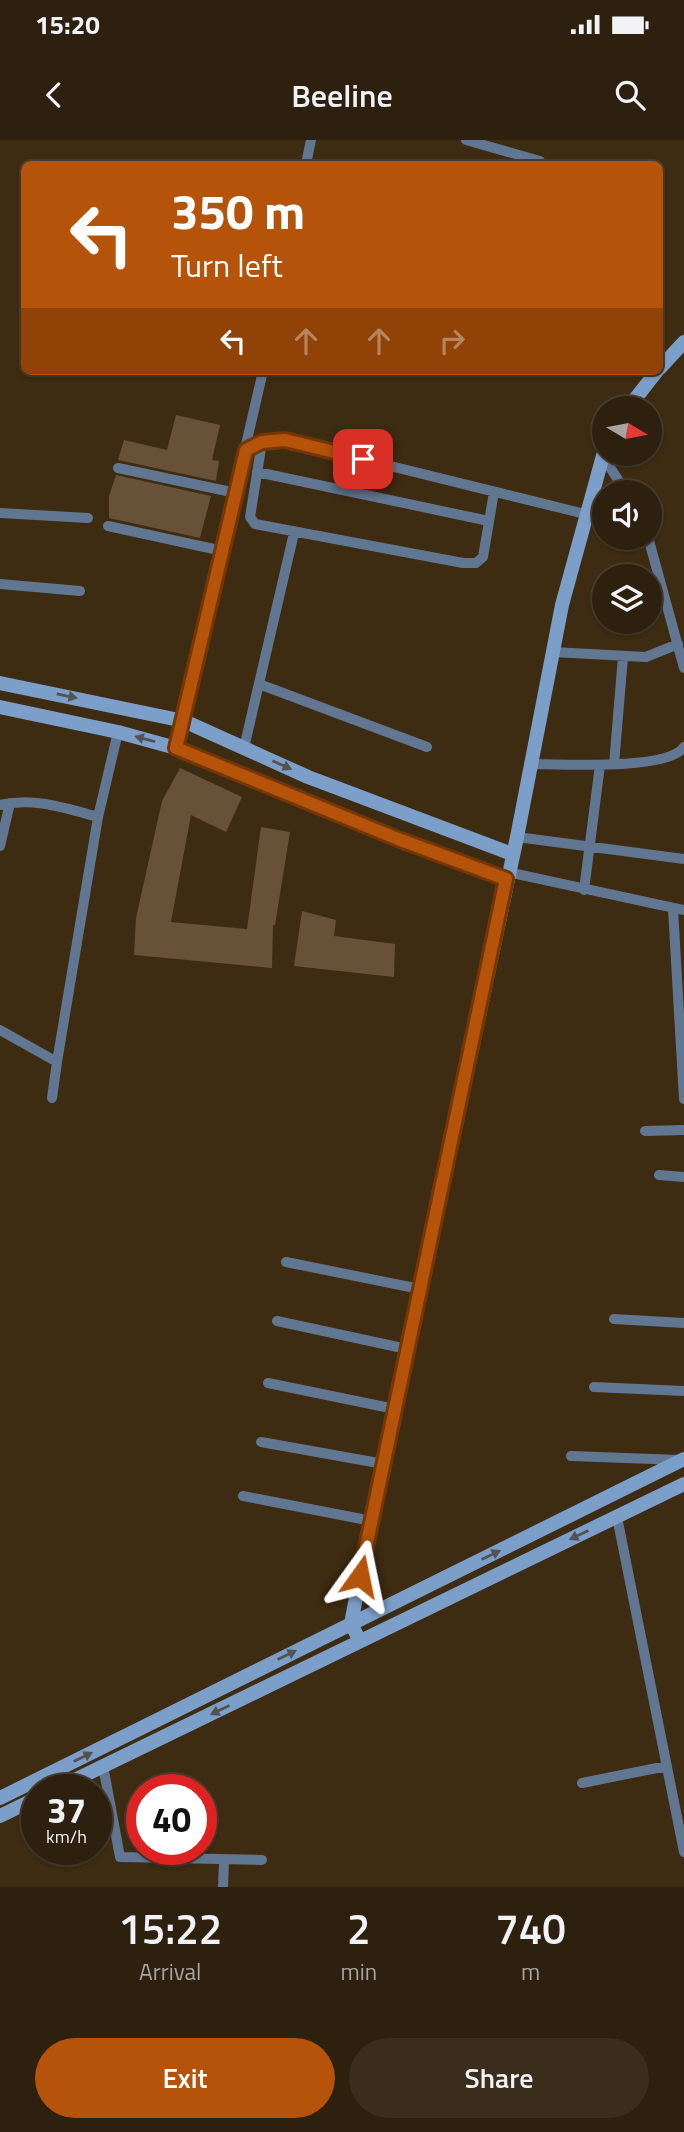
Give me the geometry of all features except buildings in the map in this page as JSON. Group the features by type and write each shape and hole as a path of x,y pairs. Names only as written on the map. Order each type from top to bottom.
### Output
{"street":[{"path":"307,161 311,140"},
{"path":"466,140 540,161"},
{"path":"663,364 684,342"},
{"path":"176,748 262,375"},
{"path":"637,396 653,375"},
{"path":"246,450 262,442 285,440 584,514"},
{"path":"262,442 250,517 255,524 294,533 476,563 483,556 494,492"},
{"path":"360,1641 351,1623 506,876 517,837 529,764 562,605 584,514 599,466"},
{"path":"118,468 236,493"},
{"path":"257,472 489,521"},
{"path":"0,513 88,518"},
{"path":"108,526 223,551"},
{"path":"244,748 294,533"},
{"path":"651,550 667,614 681,648 684,668"},
{"path":"0,584 80,590"},
{"path":"553,652 651,657 681,648"},
{"path":"614,764 623,657"},
{"path":"0,683 184,721 308,777 512,854"},
{"path":"259,684 427,747"},
{"path":"0,707 118,732 176,748 398,839 506,876 678,909 684,1099"},
{"path":"52,1098 98,817 118,732"},
{"path":"529,764 600,765 669,759 680,753 684,747"},
{"path":"584,890 592,847 600,765"},
{"path":"0,846 5,804 52,804 98,817"},
{"path":"517,837 684,859"},
{"path":"0,1030 57,1062"},
{"path":"645,1131 684,1130"},
{"path":"659,1175 684,1177"},
{"path":"286,1262 420,1289"},
{"path":"614,1320 684,1323"},
{"path":"277,1321 407,1349"},
{"path":"268,1383 395,1409"},
{"path":"594,1387 684,1391"},
{"path":"261,1442 384,1464"},
{"path":"570,1456 683,1460"},
{"path":"0,1798 683,1460"},
{"path":"87,1774 684,1484"},
{"path":"243,1496 372,1521"},
{"path":"617,1517 684,1852"},
{"path":"103,1766 120,1857 262,1860"},
{"path":"582,1783 667,1766"},
{"path":"0,1816 21,1806"},
{"path":"223,1887 224,1861"}],"route":[{"path":"360,1576 506,879 398,839 176,748 246,450 274,439 363,459"}]}
